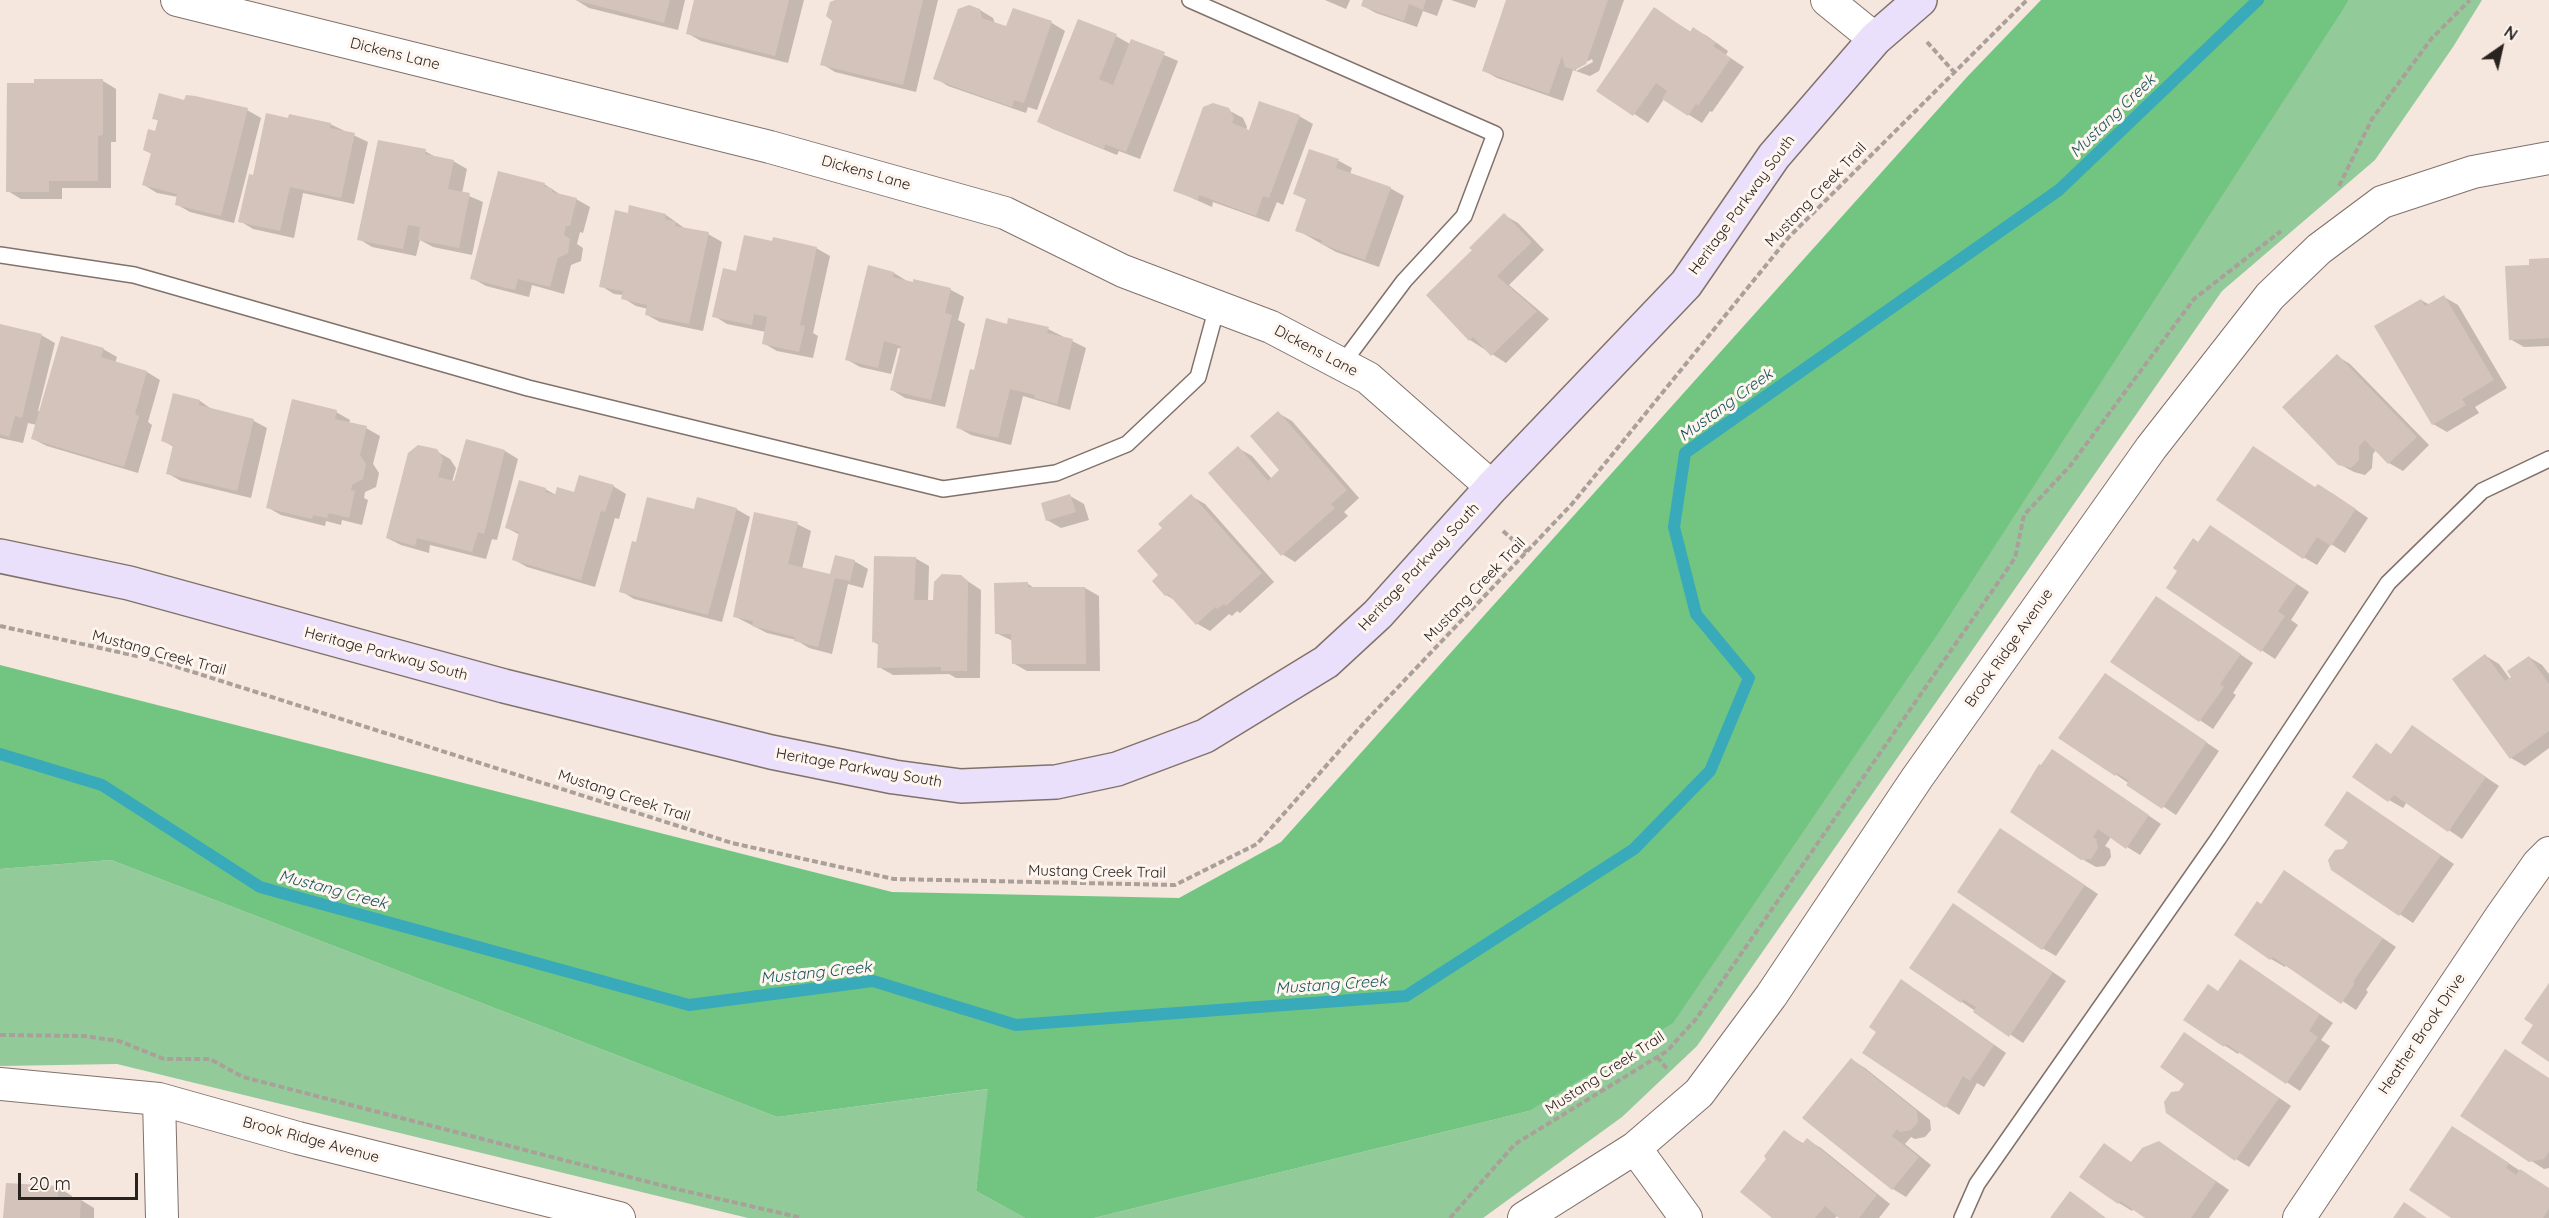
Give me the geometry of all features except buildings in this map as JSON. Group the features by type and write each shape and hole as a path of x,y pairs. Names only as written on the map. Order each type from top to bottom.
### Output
{"street":[{"name":"Dickens Lane","path":"177,0 770,147 1005,213 1123,271 1271,327 1368,378 1492,487"},
{"path":"1827,0 1875,39"},
{"name":"Heritage Parkway South","path":"0,556 129,583 504,686 771,752 894,777 961,786 1044,782 1117,769 1205,736 1326,662 1378,614 1492,487 1686,284 1774,156 1875,39 1920,0"},
{"name":"Brook Ridge Avenue","path":"1524,1218 1635,1148 1693,1099 1706,1084 1771,996 1924,769 2151,448 2270,296 2319,249 2382,202 2473,172 2549,158"},
{"name":"Heather Brook Drive","path":"2299,1218 2502,915 2538,864 2549,853"},
{"name":"Brook Ridge Avenue","path":"0,1084 159,1099 298,1138 619,1218"},
{"path":"159,1099 162,1218"},
{"path":"1635,1148 1686,1218"}],"lane":[{"path":"1190,0 1495,134 1464,216 1404,281 1342,364"},
{"path":"0,255 134,275 528,388 943,489 1056,473 1127,444 1198,376 1217,307"},
{"path":"1962,1218 1977,1184 2218,839 2388,583 2482,491 2549,459"}],"path":[{"name":"Mustang Creek Trail","path":"0,626 155,660 732,843 882,877 1175,885 1257,844 1364,723 1572,504 1789,237 2027,0"},
{"path":"2332,191 2341,184 2372,118 2432,38 2470,0"},
{"name":"Mustang Creek Trail","path":"1450,1218 1515,1144 1667,1051 1696,1019 2015,558 2024,516 2070,466 2194,299 2286,227"},
{"path":"0,1035 84,1036 119,1041 164,1059 210,1059 243,1077 668,1187 802,1218"}],"green space":[{"path":"2041,0 2349,0 1937,635 1673,1023 1529,1111 1094,1218 1025,1218 976,1191 988,1089 777,1117 111,860 0,869 0,665 892,892 1179,898 1281,842 1967,77"},
{"path":"2349,0 2482,0 2453,47 2375,160 2222,291 1697,1046 1622,1117 1483,1218 1094,1218 1529,1111"},
{"path":"111,860 777,1117 989,1089 976,1191 1025,1218 748,1218 117,1064 0,1066 0,869"}],"waterway":[{"name":"Mustang Creek","path":"0,754 102,785 260,887 689,1005 873,981 1016,1025 1406,996 1634,849 1710,771 1749,678 1696,614 1674,527 1685,453 2059,190 2258,0"}]}
